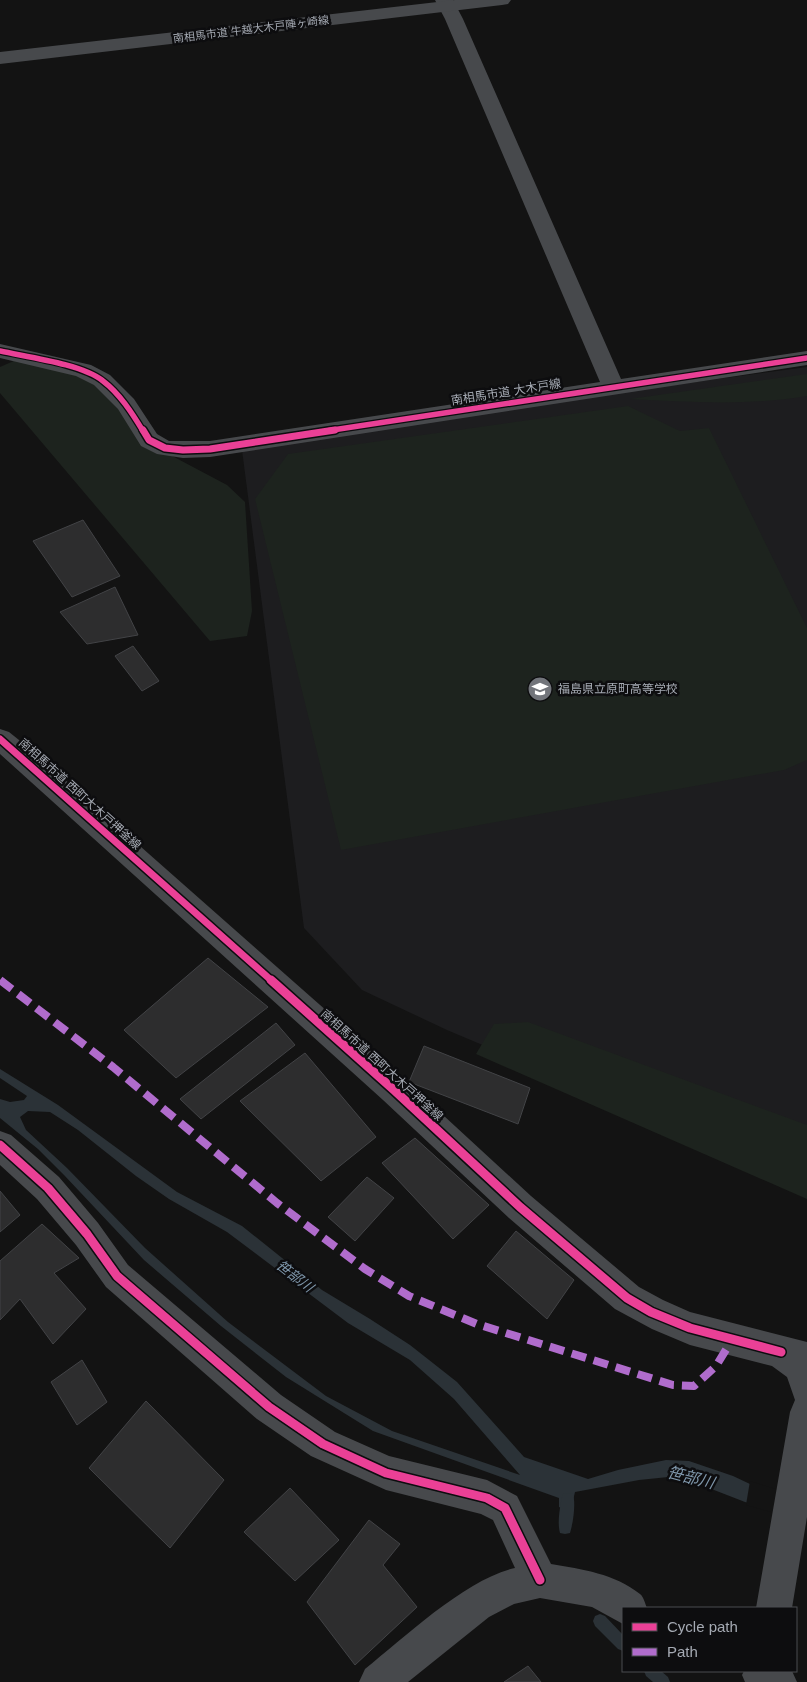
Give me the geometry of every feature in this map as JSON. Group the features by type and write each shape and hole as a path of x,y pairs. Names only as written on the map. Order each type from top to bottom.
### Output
{"street":[{"name":"南相馬市道 牛越大木戸陣ヶ崎線","path":"0,58 446,3 502,0"},
{"path":"446,3 613,386"},
{"name":"南相馬市道 大木戸線","path":"0,351 83,370 102,380 126,404 149,440 165,448 183,450 210,449 613,386 807,358"},
{"name":"南相馬市道 西町大木戸押釜線","path":"0,739 394,1090 520,1207 627,1298 646,1310 665,1318 732,1340 761,1345 794,1356 801,1367 807,1388"},
{"path":"0,1144 48,1188 87,1234 117,1276 269,1407 323,1444 386,1473 487,1498 505,1508 540,1580"},
{"path":"775,1604 805,1422"},
{"path":"378,1682 476,1604 509,1587 540,1580 597,1590 627,1607"}],"shaded area":[{"path":"16,360 78,374 106,391 142,440 227,485 245,502 252,611 247,636 210,641 0,393 0,367"},
{"name":"福島県立原町高等学校","path":"807,367 807,1182 447,1030 362,990 304,928 242,450 622,392"},
{"path":"807,374 807,396 741,402 630,399"},
{"path":"628,406 680,431 709,428 807,628 807,760 784,770 341,850 255,499 288,454"},
{"path":"528,1022 807,1125 807,1199 476,1054 494,1024"}],"water":[{"path":"0,1069 58,1105 177,1192 242,1226 322,1290 410,1345 457,1382 524,1457 588,1479 618,1470 666,1460 689,1461 750,1484 807,1520 745,1502 678,1476 639,1480 575,1492 570,1513 559,1507 559,1498 373,1431 286,1377 221,1326 144,1260 38,1149 0,1118 0,1099 10,1102 24,1100 27,1096 0,1078","holes":["28,1111 50,1112 78,1130 136,1176 169,1199 227,1232 348,1323 410,1360 454,1399 520,1475 392,1431 326,1396 228,1322 145,1248 67,1168 26,1130 20,1117"]}],"pier":[{"path":"750,1481 807,1499 807,1522 746,1505"}],"building":[{"path":"83,520 120,576 72,597 33,541"},
{"path":"115,587 138,635 87,644 60,612"},
{"path":"133,646 159,681 142,691 115,656"},
{"path":"208,958 268,1007 176,1078 124,1030"},
{"path":"276,1023 295,1045 201,1119 180,1099"},
{"path":"424,1046 530,1088 518,1124 409,1082"},
{"path":"305,1053 376,1137 321,1181 240,1101"},
{"path":"415,1138 489,1205 453,1239 382,1163"},
{"path":"367,1177 394,1198 355,1241 328,1217"},
{"path":"0,1191 20,1215 0,1232"},
{"path":"42,1224 79,1258 54,1273 86,1309 53,1344 20,1299 0,1320 0,1261"},
{"path":"516,1231 574,1280 547,1319 487,1266"},
{"path":"82,1360 107,1402 77,1425 51,1382"},
{"path":"146,1401 224,1480 170,1548 89,1468"},
{"path":"290,1488 339,1540 295,1581 244,1532"},
{"path":"369,1520 400,1544 383,1565 417,1607 355,1665 307,1602"},
{"path":"528,1666 541,1682 504,1682"}],"waterway":[{"name":"笹部川","path":"565,1528 568,1499"},
{"name":"笹部川","path":"600,1621 622,1643"},
{"name":"笹部川","path":"652,1672 663,1682"}],"marked path":[{"path":"0,980 113,1067 277,1203 365,1269 409,1296 477,1324 673,1385 694,1386 716,1366 732,1340"}],"cycle path":[{"path":"0,351 83,370 102,380 126,404 149,440 165,448 183,450 210,449 807,358"},
{"path":"0,739 394,1090 520,1207 627,1298 651,1312 690,1328 781,1352"},
{"path":"0,1145 48,1188 87,1234 117,1276 269,1407 323,1444 386,1473 487,1498 505,1508 540,1580"}],"place":[{"name":"福島県立原町高等学校","path":"540,689"}]}
